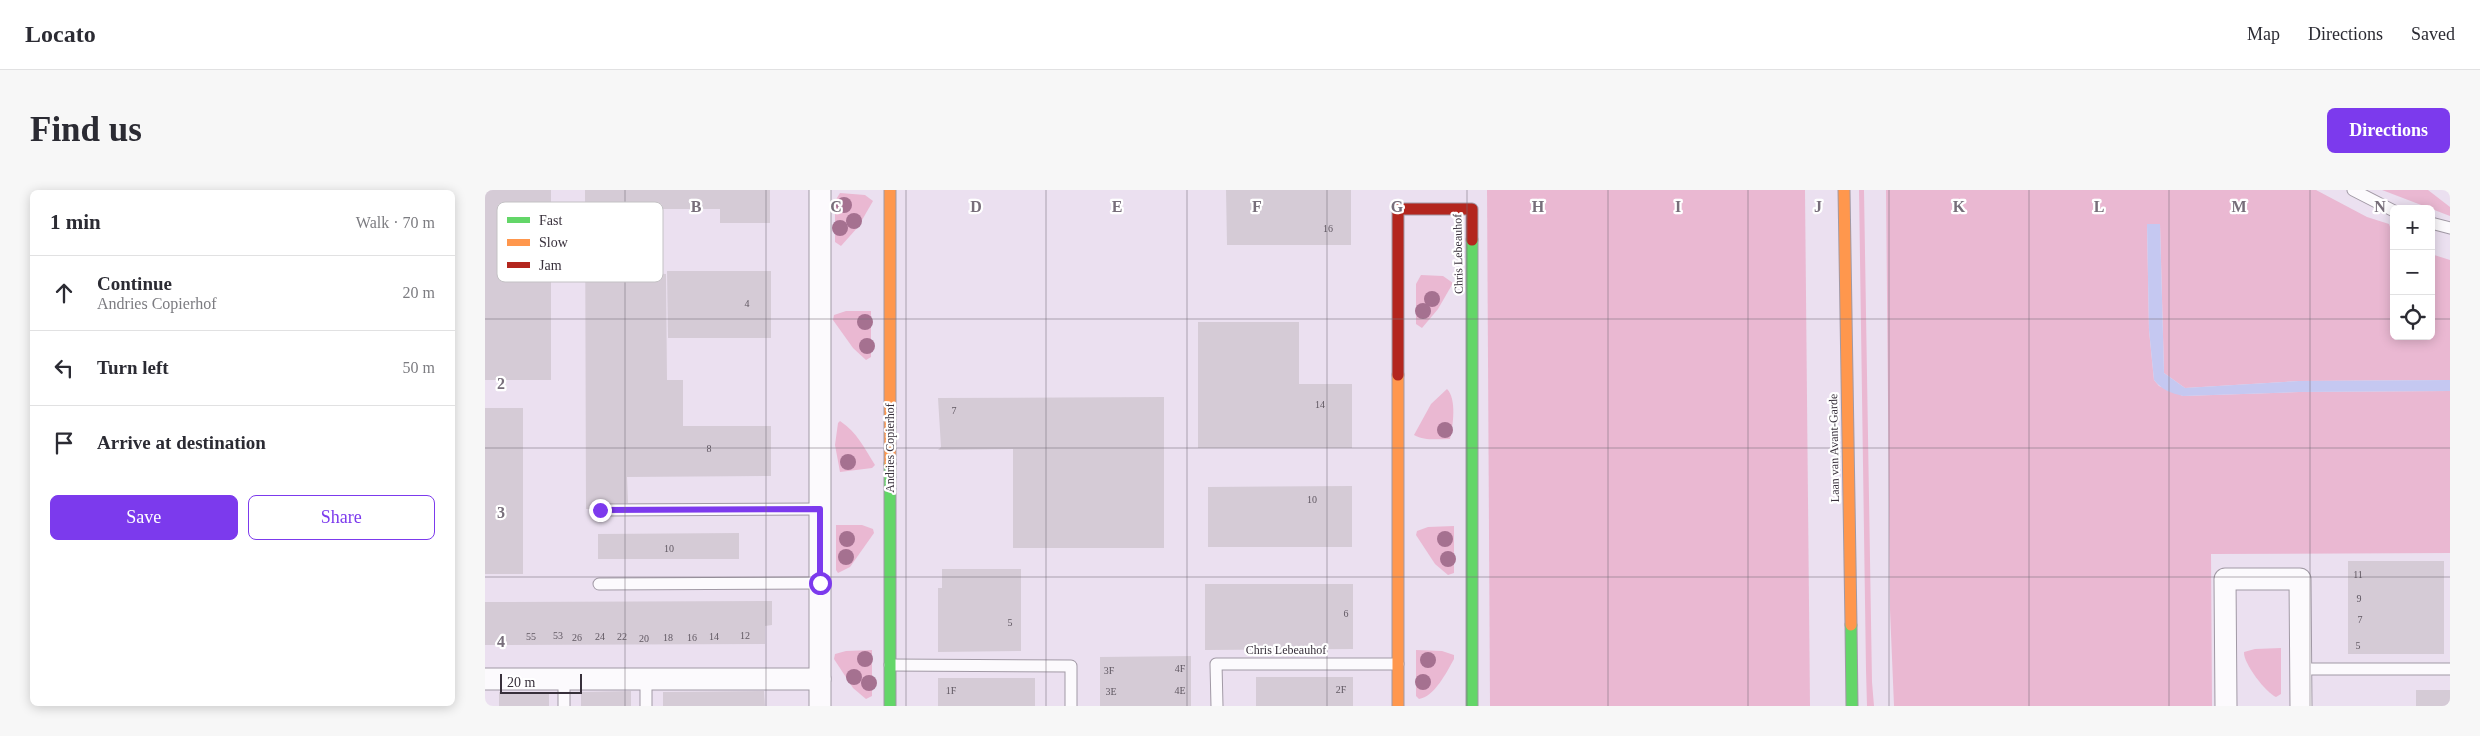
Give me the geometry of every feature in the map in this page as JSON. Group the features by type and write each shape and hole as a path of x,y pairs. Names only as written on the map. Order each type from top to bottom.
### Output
{"street":[{"path":"819,190 820,706"},
{"name":"Andries Copierhof","path":"890,190 890,706"},
{"name":"Laan van Avant-Garde","path":"1844,190 1851,706"},
{"name":"Chris Lebeauhof","path":"1398,706 1398,209 1472,209 1473,706"},
{"path":"2226,706 2225,580 2300,579 2301,706"},
{"path":"485,679 820,678"}],"lane":[{"path":"2353,190 2390,209"},
{"path":"2435,224 2450,228"},
{"path":"600,510 820,509"},
{"path":"599,584 820,583"},
{"name":"Chris Lebeauhof","path":"1217,706 1217,664 1398,664"},
{"path":"890,666 1071,666 1071,706"},
{"path":"2300,669 2450,669"},
{"path":"564,679 564,706"},
{"path":"646,679 646,706"}],"shaded area":[{"path":"1487,190 1805,190 1810,706 1490,706"},
{"path":"1859,190 1864,190 1872,682 1874,706 1867,706"},
{"path":"1886,190 2316,190 2367,217 2389,224 2390,340 2435,340 2435,255 2450,260 2450,380 2299,381 2185,388 2164,373 2160,224 2147,224 2149,330 2154,380 2159,386 2183,396 2299,392 2450,391 2450,553 2211,554 2212,706 1894,706 1890,610"},
{"path":"2382,190 2428,190 2450,207 2450,216 2435,210 2435,205 2421,205"},
{"path":"840,193 865,195 873,201 858,227 841,246 835,242 835,201"},
{"path":"1421,275 1443,276 1453,283 1438,309 1422,328 1416,324 1416,284"},
{"path":"846,311 871,311 871,357 866,360 853,348 833,320 834,315"},
{"path":"1447,389 1453,406 1450,439 1427,439 1414,435 1431,404"},
{"path":"840,421 860,441 875,465 872,468 840,472 835,445 838,423"},
{"path":"836,525 862,525 873,529 874,533 850,567 838,573 836,570"},
{"path":"1454,526 1454,573 1448,575 1435,564 1416,535 1417,531 1428,527"},
{"path":"2281,648 2281,694 2276,697 2256,677 2247,663 2244,652 2255,649"},
{"path":"872,650 872,696 866,699 853,688 834,659 835,654 846,651"},
{"path":"1416,650 1442,651 1454,655 1448,670 1435,689 1430,694 1419,699 1416,696"}],"water":[{"path":"2147,224 2160,224 2164,373 2185,388 2299,381 2450,380 2450,391 2299,392 2183,396 2167,391 2154,380 2149,330"}],"building":[{"path":"485,190 551,190 551,202 497,202 497,282 551,282 551,380 485,380"},
{"path":"585,190 770,190 770,223 720,223 720,209 663,209 663,202 585,202"},
{"path":"1226,190 1351,190 1351,245 1227,245"},
{"path":"667,271 771,271 771,338 668,338"},
{"path":"663,274 666,274 667,380 683,380 683,426 771,426 771,476 627,477 628,503 606,504 606,509 586,509 585,282 663,282"},
{"path":"1198,322 1299,322 1299,384 1352,384 1352,448 1198,448"},
{"path":"1164,397 1164,548 1013,548 1013,449 938,450 941,447 938,398"},
{"path":"485,408 523,408 523,574 485,574"},
{"path":"1352,486 1352,547 1208,547 1208,487"},
{"path":"739,533 739,559 598,559 598,534"},
{"path":"2348,561 2444,561 2444,654 2348,654"},
{"path":"942,569 1021,569 1021,651 938,652 938,588 942,588"},
{"path":"1205,584 1353,584 1353,649 1205,650"},
{"path":"772,601 772,625 765,626 765,644 485,645 485,602"},
{"path":"1191,656 1191,706 1100,706 1100,657"},
{"path":"1256,677 1353,677 1353,706 1256,706"},
{"path":"938,678 1035,678 1035,706 938,706"},
{"path":"2416,690 2450,690 2450,706 2416,706"},
{"path":"631,691 631,706 581,706 581,692"},
{"path":"764,691 765,706 663,706 663,692"},
{"path":"499,692 549,692 549,706 499,706"}],"traffic: fast":[{"path":"1472,240 1472,706"},
{"path":"890,464 890,706"},
{"path":"1851,625 1852,706"}],"traffic: slow":[{"path":"890,190 890,464"},
{"path":"1844,190 1851,625"},
{"path":"1398,375 1398,706"}],"traffic: jam":[{"path":"1398,375 1398,209 1472,209 1472,240"}],"route":[{"path":"600,510 820,509 820,583"}]}
